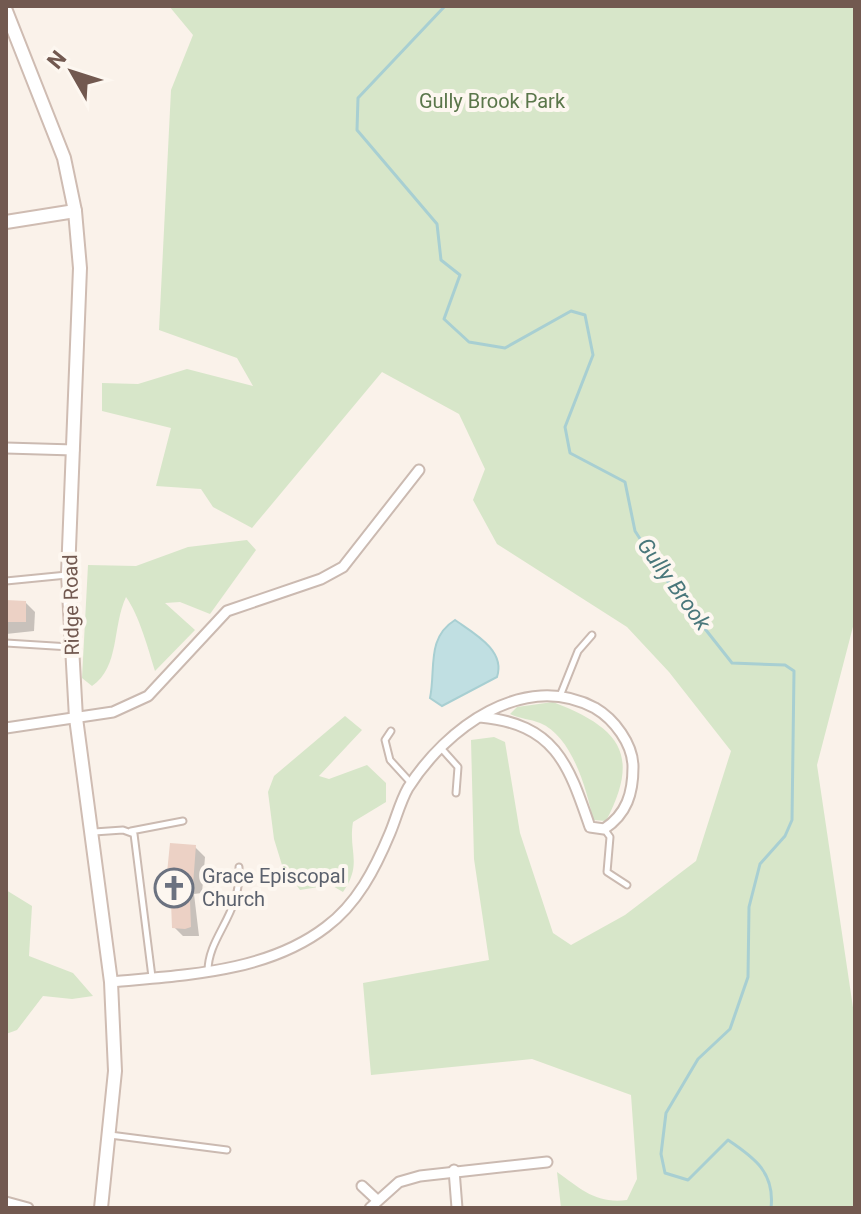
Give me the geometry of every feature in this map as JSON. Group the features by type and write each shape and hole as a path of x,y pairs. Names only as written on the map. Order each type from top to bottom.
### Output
{"main road":[{"name":"Ridge Road","path":"6,11 47,107 64,158 75,211 80,268 68,574 76,718 111,982 115,1071 101,1208"},
{"path":"6,222 75,211"}],"street":[{"path":"6,448 74,450"},
{"path":"6,728 113,712 148,696 227,611 321,579 343,567 419,470"},
{"path":"111,982 208,972 246,964 288,948 324,929 349,908 370,875 412,784 441,748 458,731 480,717 526,697 577,699 605,714 633,756 633,787 625,810 604,829 590,827 574,776 556,750 538,734 505,720 480,717"},
{"path":"362,1186 374,1204 399,1182 454,1170 547,1162"},
{"path":"454,1170 457,1208"},
{"path":"6,1202 28,1208"}],"lane":[{"path":"6,581 68,574"},
{"path":"560,696 578,651 592,635"},
{"path":"6,643 70,647"},
{"path":"391,731 385,740 385,750 412,784"},
{"path":"441,748 458,767 456,793"},
{"path":"91,833 130,831 183,821"},
{"path":"604,829 610,837 607,872 627,885"},
{"path":"130,831 134,834 152,978"},
{"path":"208,972 212,949 227,924 238,894 239,867"},
{"path":"109,1135 227,1150"}],"green space":[{"name":"Gully Brook Park","path":"169,6 855,6 855,619 817,765 855,1021 855,1208 561,1208 557,1172 598,1197 627,1200 637,1179 631,1095 532,1059 371,1075 363,983 489,960 474,859 471,740 494,737 505,742 520,833 553,933 571,945 625,915 696,861 731,751 669,672 627,627 497,544 473,500 485,469 459,414 382,372 252,528 213,507 201,489 156,486 171,428 102,411 102,383 138,384 187,369 253,386 237,358 159,330 171,90 193,35"},
{"path":"247,540 256,550 210,614 180,602 165,603 195,630 155,671 139,622 126,597 107,668 92,686 82,678 88,565 136,566 188,547"},
{"path":"553,702 594,722 618,746 622,778 606,821 593,820 582,780 561,739 540,723 510,714 517,707"},
{"path":"345,716 362,730 319,776 329,779 367,765 386,783 386,802 353,822 354,865 343,892 331,885 300,890 282,865 274,839 268,792 274,776"},
{"path":"6,890 32,906 29,956 73,973 93,996 72,999 43,996 17,1030 6,1034"}],"water":[{"path":"455,620 486,643 499,667 497,677 442,706 430,698 434,655 440,636"}],"building":[{"path":"6,600 26,601 26,622 6,622"},
{"name":"Grace Episcopal Church","path":"170,843 196,845 193,885 185,885 185,901 190,901 191,927 185,929 172,928 171,902 176,902 176,892 163,892 163,885 176,885 166,883"}],"waterway":[{"name":"Gully Brook","path":"445,6 358,98 357,130 437,224 441,260 460,275 444,319 469,342 505,348 571,311 585,315 593,355 565,427 570,453 625,482 635,531 668,582 732,663 785,665 794,671 792,820 785,836 760,864 749,907 748,977 730,1029 698,1059 666,1113 661,1154 665,1173 688,1180 728,1140 761,1168 770,1185 771,1208"}],"place":[{"name":"Grace Episcopal Church","path":"174,888"}]}
